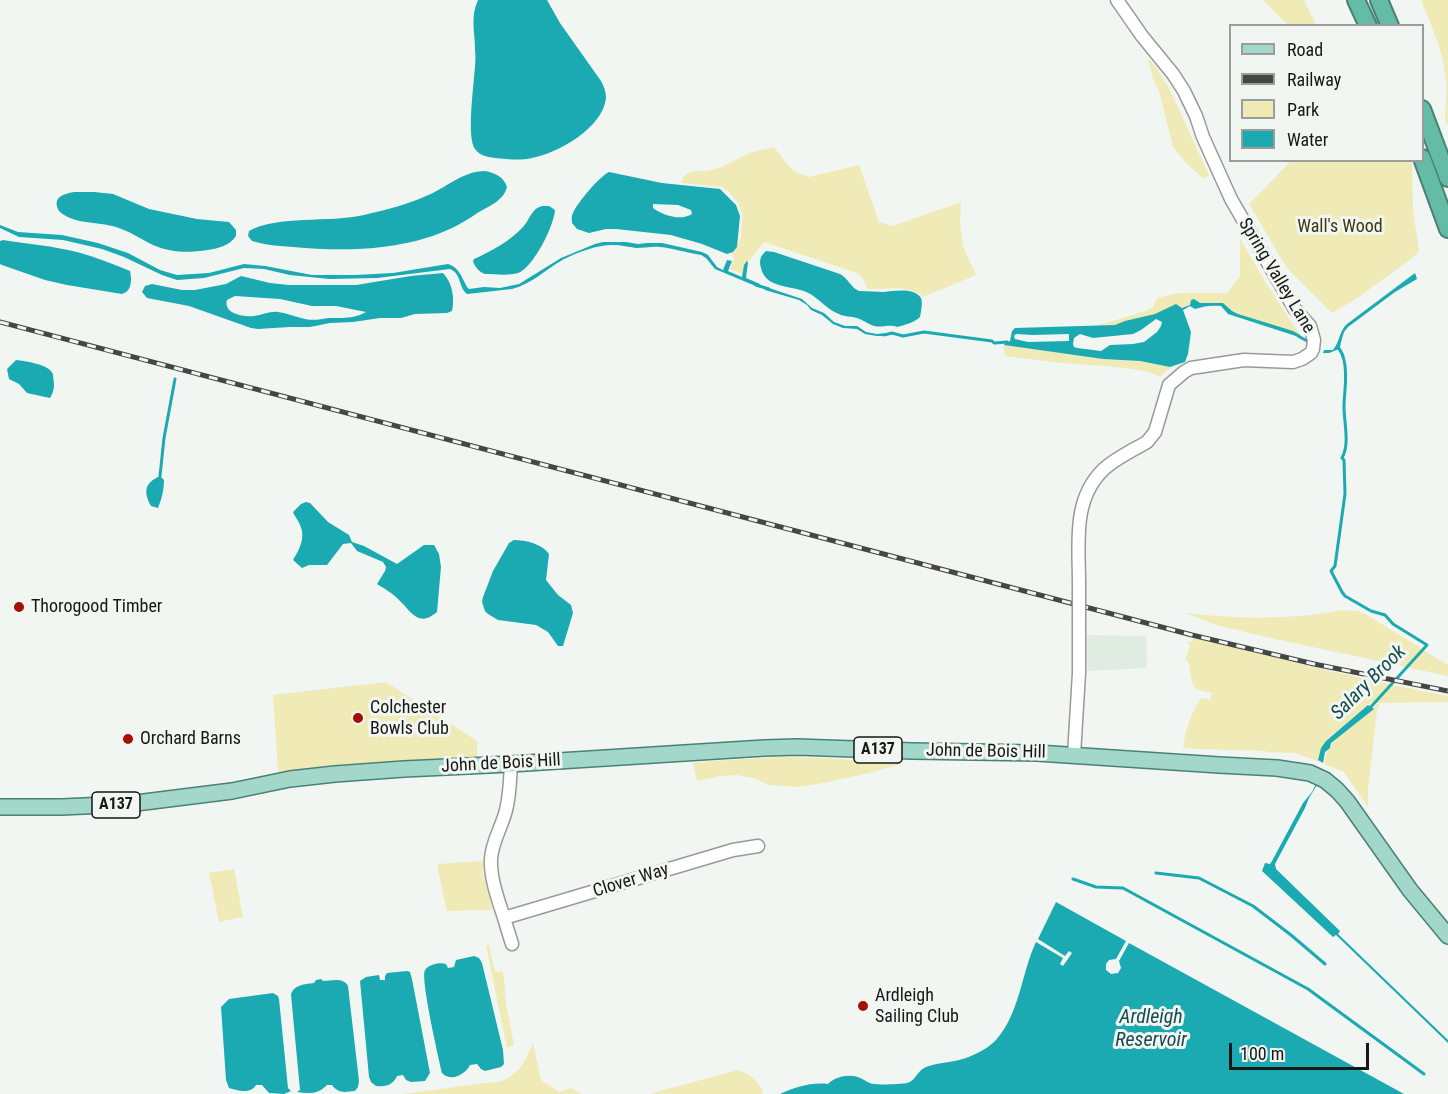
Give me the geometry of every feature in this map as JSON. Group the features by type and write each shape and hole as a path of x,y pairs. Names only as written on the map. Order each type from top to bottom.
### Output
{"highway":[{"path":"1356,0 1367,24"},
{"path":"1379,0 1389,24"},
{"path":"1424,114 1448,178"},
{"path":"1423,162 1448,229"}],"main road":[{"name":"John de Bois Hill","path":"0,807 110,805 232,791 290,779 335,774 727,749 797,747 1017,752 1285,768 1310,773 1325,780 1337,790 1410,890 1448,936"}],"street":[{"name":"Spring Valley Lane","path":"1074,755 1079,621 1078,529 1080,513 1092,483 1113,462 1147,442 1155,432 1169,385 1184,372 1191,368 1244,360 1288,363 1298,361 1311,353 1314,345 1310,326 1294,308 1231,199 1211,156 1197,116 1184,91 1117,0"},
{"path":"511,764 506,811 494,841 490,860 512,944"},
{"name":"Clover Way","path":"504,918 734,850 758,846"}],"shaded area":[{"path":"1087,635 1146,636 1147,668 1087,671"}],"green space":[{"path":"1263,0 1304,0 1316,24 1287,24"},
{"path":"1421,0 1448,0 1448,124 1445,122 1446,86 1441,54"},
{"path":"1148,60 1157,69 1169,88 1209,175 1204,179 1173,147 1159,91"},
{"path":"774,147 794,171 809,177 859,165 879,222 893,226 961,202 960,223 963,246 976,275 923,297 911,290 868,289 857,273 764,242 746,263 745,275 730,269 734,259 731,252 737,247 741,236 742,214 738,203 722,187 681,183 683,177 696,171 719,168 752,152"},
{"name":"Wall's Wood","path":"1290,162 1412,162 1413,210 1419,251 1354,300 1332,313 1287,268 1249,204"},
{"path":"1238,235 1300,335 1238,314 1225,305 1200,303 1193,299 1190,305 1115,325 1096,326 1146,311 1153,307 1157,298 1179,293 1227,293 1240,276"},
{"path":"1004,345 1103,359 1139,361 1169,367 1176,365 1160,377 1127,368 1005,356"},
{"path":"1344,610 1367,615 1448,665 1448,676 1266,637 1217,625 1185,613 1264,617 1312,615"},
{"path":"1187,635 1317,668 1448,696 1448,702 1380,703 1377,711 1368,789 1368,807 1344,772 1324,764 1332,741 1379,703 1370,703 1327,739 1319,762 1296,753 1183,748 1194,710 1201,698 1210,700 1212,693 1199,690 1193,684 1188,661 1185,660 1190,646 1188,641 1192,642 1194,638"},
{"name":"Colchester Bowls Club","path":"386,682 477,741 477,760 278,772 273,695"},
{"path":"781,757 902,764 799,787 770,785 737,775 697,781 693,763"},
{"path":"483,861 483,874 493,910 447,911 438,864"},
{"path":"234,869 243,917 219,922 209,873"},
{"path":"489,945 495,972 502,971 504,977 506,1004 514,1045 507,1048 486,946"},
{"path":"533,1043 541,1080 559,1092 571,1088 582,1094 402,1094 502,1081 522,1066"},
{"path":"738,1070 756,1081 763,1091 762,1094 649,1094"}],"water":[{"path":"478,0 547,0 560,23 601,81 606,98 603,109 588,129 566,145 543,155 514,160 482,155 475,149 471,125 475,59 474,18"},
{"path":"485,171 496,174 504,181 507,187 502,196 458,225 426,238 377,248 343,249 272,245 252,241 248,236 249,231 274,223 350,217 388,209 433,193 469,174"},
{"path":"609,172 662,183 720,189 736,205 740,216 737,247 733,252 727,254 671,235 616,229 589,233 577,229 572,223 573,213 589,190","holes":["653,204 678,205 691,210 692,214 672,217 653,208"]},
{"path":"74,192 113,194 149,209 197,219 229,222 236,230 236,236 227,244 212,249 187,252 167,250 116,227 79,221 65,215 57,207 59,197"},
{"path":"542,206 549,206 555,210 554,217 542,246 524,270 506,275 485,274 479,271 474,259 512,237 523,227 533,211"},
{"path":"0,225 18,232 62,235 98,243 128,253 160,270 177,275 209,273 244,264 312,275 355,275 393,273 448,264 458,270 469,289 500,288 519,284 561,258 595,244 626,242 662,243 702,252 723,270 727,260 732,261 728,271 742,277 747,261 746,278 760,284 758,287 715,269 701,255 665,248 613,245 582,251 570,256 519,287 467,294 454,271 450,269 377,278 329,279 244,268 204,278 177,280 102,249 63,240 19,237 0,228"},
{"path":"0,241 68,250 111,263 130,271 129,288 122,294 67,285 2,265 0,264"},
{"path":"766,251 840,274 859,291 904,290 914,292 922,300 920,317 897,327 880,327 857,318 841,315 806,292 775,284 769,280 764,275 760,263"},
{"path":"443,273 452,290 452,311 310,327 258,329 189,306 147,298 142,292 145,286 152,284 195,290 226,284 241,276 289,285 356,285","holes":["235,296 280,299 312,306 336,306 366,312 348,318 311,320 278,312 245,316 231,311 227,305 227,300"]},
{"path":"1415,273 1417,279 1395,292 1348,327 1344,332 1339,349 1323,353 1324,350 1333,350 1347,324"},
{"path":"766,287 802,299 834,322 845,326 857,326 866,332 887,333 887,336 865,334 857,329 843,328 833,324 799,300 765,290"},
{"path":"1194,299 1200,303 1223,303 1238,314 1293,331 1302,338 1228,314 1221,306 1195,309 1190,306 1183,310 1191,332 1188,354 1185,362 1170,367 1140,361 1103,359 1004,345 1005,342 1010,341 1015,328 1115,325 1155,314 1176,304 1182,308 1190,305 1191,300","holes":["1156,319 1162,322 1161,326 1144,342 1110,345 1101,351 1077,348 1073,344 1074,338 1080,334 1093,338 1133,334","1016,334 1069,334 1069,341 1028,342 1015,339"]},
{"path":"16,360 36,364 51,371 54,384 50,398 27,393 19,384 9,379 7,369"},
{"path":"160,476 164,484 158,508 151,506 146,492 148,485"},
{"path":"306,502 310,503 328,522 349,535 352,542 397,564 424,545 434,545 439,554 441,567 437,612 421,619 413,614 377,584 385,571 386,567 383,562 357,551 351,543 343,544 327,565 309,565 302,568 293,560 302,539 302,530 293,512"},
{"path":"514,540 533,543 549,554 546,580 558,595 571,605 573,613 563,646 558,646 548,632 536,625 498,620 485,611 483,597 493,571 509,543"},
{"path":"1368,705 1374,709 1331,743 1330,748 1325,752 1323,763 1318,760 1321,748 1326,741"},
{"path":"1316,784 1275,864 1276,869 1340,931 1338,934 1448,1040 1448,1043 1336,935 1333,937 1262,871 1265,863 1270,864 1272,861 1303,803"},
{"name":"Ardleigh Reservoir","path":"1056,902 1126,941 1116,959 1109,960 1106,964 1106,970 1111,974 1118,973 1121,968 1119,961 1129,943 1404,1094 780,1094 804,1086 828,1084 846,1076 858,1077 873,1084 907,1083 924,1068 964,1059 989,1046 996,1040 1010,1018 1036,942 1063,958 1060,964 1063,966 1072,953 1069,951 1065,956 1038,939"},
{"path":"474,956 482,963 503,1050 504,1064 485,1071 477,1064 470,1065 461,1074 449,1077 442,1073 427,1002 425,970 438,963 446,964 448,968 454,967 456,960"},
{"path":"410,972 412,979 430,1073 425,1081 411,1082 403,1075 397,1076 389,1085 376,1086 369,1077 360,981 366,977 379,975 380,980 385,980 387,973"},
{"path":"321,979 323,981 340,980 348,986 359,1081 355,1091 342,1092 332,1085 327,1085 314,1093 297,1092 300,1090 291,995 297,987"},
{"path":"273,993 279,999 288,1088 291,1091 284,1094 269,1093 262,1085 256,1085 248,1091 229,1088 226,1080 221,1007 229,999"}],"waterway":[{"path":"756,285 769,289"},
{"path":"884,335 892,333 903,336 924,332 994,343 1007,342"},
{"path":"1298,336 1311,343"},
{"name":"Salary Brook","path":"1339,345 1346,372 1344,407 1346,440 1342,458 1344,460 1345,494 1335,566 1331,571 1345,596 1371,611 1385,615 1393,624 1427,645 1369,709"},
{"path":"160,476 164,438 175,379"},
{"path":"1156,873 1199,878 1253,906 1325,964"},
{"path":"1073,879 1096,887 1123,888 1308,989 1424,1074"}],"railway":[{"path":"0,322 1192,635 1314,664 1448,691"}],"place":[{"name":"Thorogood Timber","path":"19,607"},
{"name":"Colchester Bowls Club","path":"358,718"},
{"name":"Orchard Barns","path":"128,739"},
{"name":"Ardleigh Sailing Club","path":"863,1006"}]}
